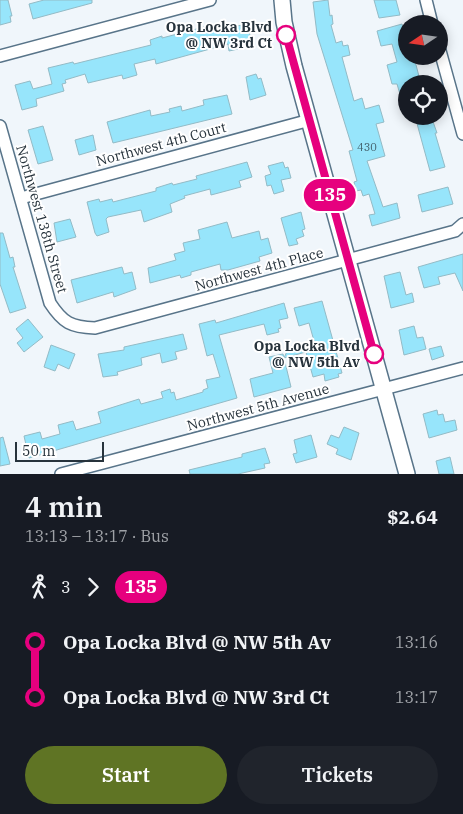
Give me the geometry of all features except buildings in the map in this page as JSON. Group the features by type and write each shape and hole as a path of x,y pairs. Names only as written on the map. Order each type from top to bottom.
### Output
{"main road":[{"path":"282,0 289,48 407,474"}],"street":[{"path":"0,56 210,0"},
{"path":"426,0 430,15"},
{"path":"444,65 463,134"},
{"name":"Northwest 4th Court","path":"21,198 310,120"},
{"name":"Northwest 138th Street","path":"0,126 50,303 60,318"},
{"name":"Northwest 4th Place","path":"60,318 72,325 95,328 455,231 463,224"},
{"name":"Northwest 5th Avenue","path":"61,474 463,368"}],"bus line":[{"name":"135","path":"286,35 374,354"}],"place":[{"name":"Opa Locka Blvd @ NW 3rd Ct","path":"286,35"},
{"name":"Opa Locka Blvd @ NW 5th Av","path":"374,354"}]}
